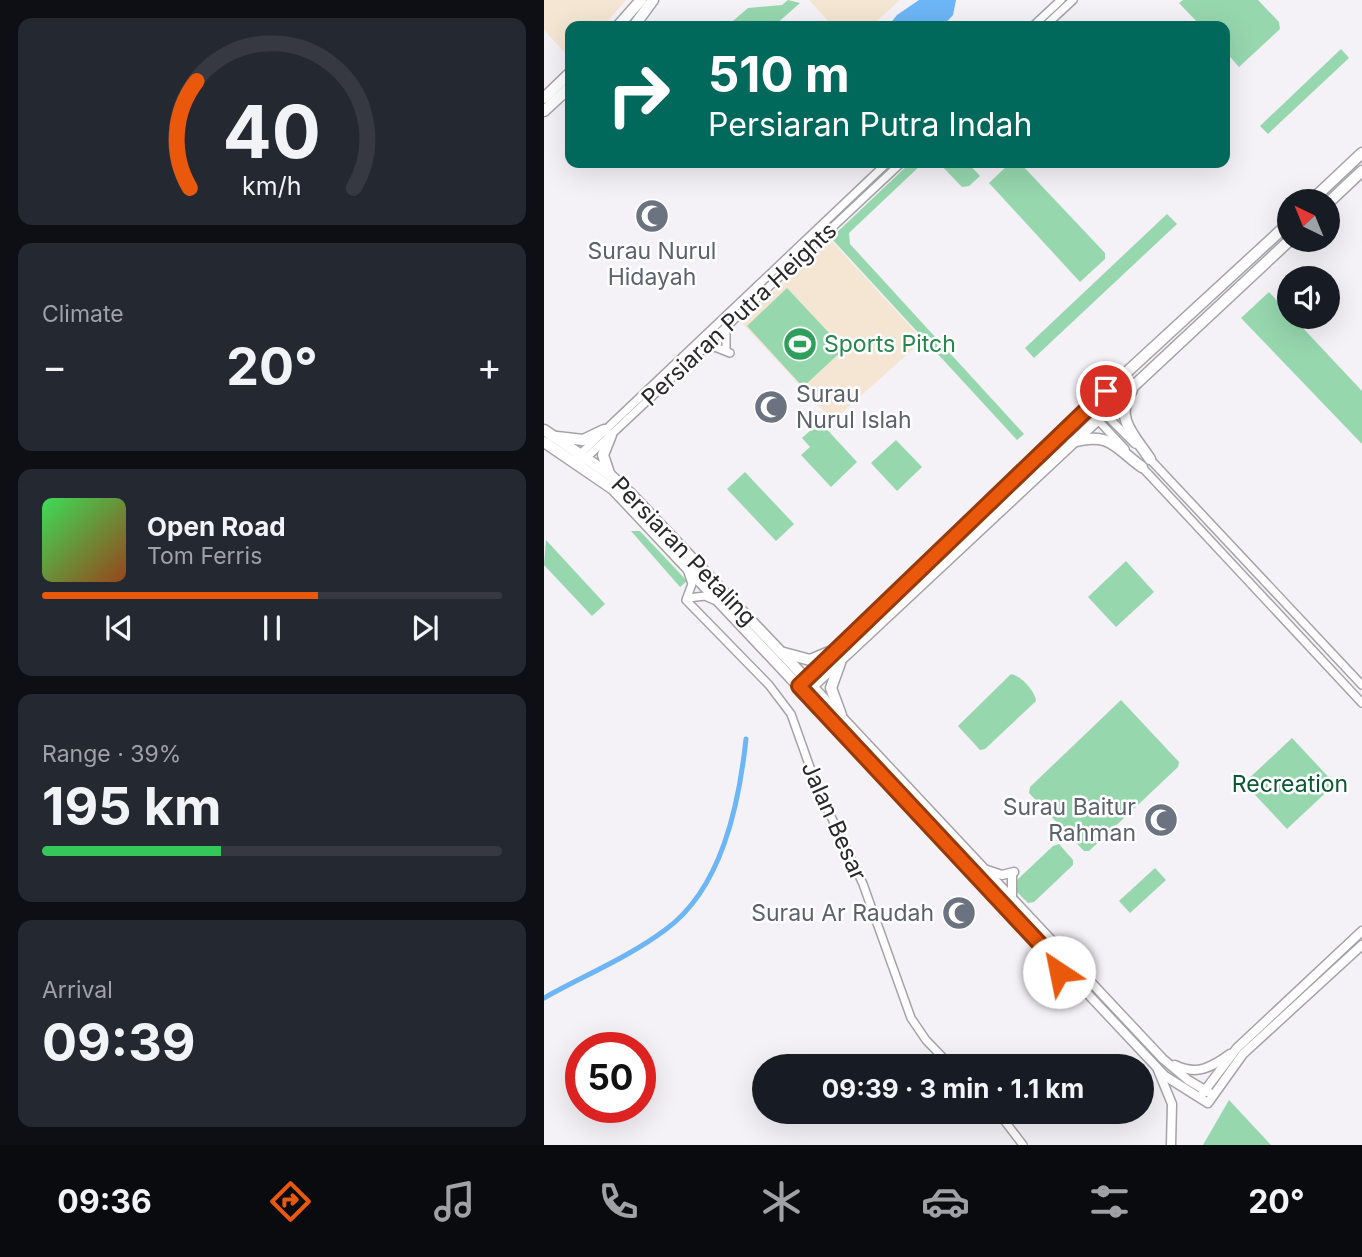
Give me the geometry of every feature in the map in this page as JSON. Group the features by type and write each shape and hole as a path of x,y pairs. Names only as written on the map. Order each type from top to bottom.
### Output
{"main road":[{"path":"622,21 641,0"},
{"path":"638,21 653,0"},
{"path":"544,97 565,78"},
{"path":"544,111 565,92"},
{"path":"1324,189 1362,153"},
{"path":"1340,191 1362,171"},
{"path":"1346,185 1362,180"},
{"path":"806,686 1055,439 1277,234"},
{"path":"780,651 810,660 842,650 987,523 1099,414 1277,252"},
{"path":"1143,376 1126,400 1125,417 1128,431 1150,459"},
{"path":"1099,414 1101,402 1121,377"},
{"path":"1055,439 1085,415 1099,414"},
{"path":"546,435 582,440 607,432 603,455 609,474"},
{"name":"Persiaran Petaling","path":"546,435 613,489 722,606 806,686"},
{"path":"1071,443 1092,438 1106,439 1142,467"},
{"name":"Persiaran Petaling","path":"578,460 609,474 780,651 806,686"},
{"path":"1021,473 1007,491 1007,496 1030,483"},
{"path":"981,512 997,502 1001,503 987,523"},
{"path":"841,715 832,693 832,684 842,650"},
{"path":"806,686 841,715 1163,1059 1206,1097"},
{"path":"806,686 1155,1066 1173,1082 1206,1097"},
{"path":"984,869 1002,875 1013,873 1012,899"},
{"path":"1163,1059 1179,1068 1195,1071 1210,1067 1237,1048 1362,930"},
{"path":"1206,1097 1243,1054 1362,945"},
{"path":"1054,959 1059,976 1050,995 1072,989 1090,996"},
{"path":"1206,1097 1237,1048"},
{"path":"1155,1066 1172,1104 1171,1145"}],"street":[{"path":"1038,21 1061,0"},
{"path":"1050,21 1073,0"},
{"name":"Persiaran Putra Heights","path":"578,460 882,168"},
{"name":"Persiaran Putra Heights","path":"607,432 697,353 896,168"},
{"path":"697,353 716,347 728,351 724,334 728,323"},
{"path":"1099,414 1150,459 1362,685"},
{"path":"1099,414 1142,467 1362,703"},
{"path":"1206,518 1202,524 1206,535"},
{"path":"686,568 692,583 688,598 705,596 722,606"},
{"name":"Jalan Besar","path":"688,598 686,600 769,685 791,714 817,788 863,884 911,1018 939,1054"},
{"path":"1007,1124 1023,1145"}],"shaded area":[{"path":"544,0 626,0 607,21 565,21 565,53 544,30"},
{"path":"809,0 900,0 877,21 828,21"},
{"path":"830,239 923,340 833,421 741,322"}],"green space":[{"path":"788,0 800,3 780,21 733,21 748,8 782,5"},
{"path":"1183,0 1258,0 1279,22 1280,29 1239,67 1230,57 1230,21 1196,21 1179,3"},
{"path":"1341,49 1349,58 1268,134 1260,126"},
{"path":"905,168 918,168 849,233 850,244 1024,434 1017,440 831,238"},
{"path":"944,168 973,168 980,176 969,186 962,187"},
{"path":"1005,168 1025,168 1105,253 1105,259 1080,282 989,183"},
{"path":"1167,214 1177,224 1034,358 1025,348"},
{"path":"787,288 844,349 803,387 747,326"},
{"path":"1269,292 1277,301 1277,329 1304,329 1362,391 1362,444 1241,318"},
{"path":"820,422 857,462 831,487 801,455 810,447 802,438"},
{"path":"896,440 922,467 897,491 871,463"},
{"path":"745,472 794,524 776,541 727,489"},
{"path":"631,531 640,531 687,581 680,587"},
{"path":"546,540 605,604 592,616 544,565"},
{"path":"1126,561 1154,592 1116,627 1088,597"},
{"path":"1011,674 1027,684 1036,701 985,749 980,750 958,726"},
{"path":"1121,700 1179,762 1178,767 1089,851 1084,851 1029,793 1030,787"},
{"name":"Recreation","path":"1292,738 1335,784 1287,829 1244,783"},
{"path":"1059,844 1073,860 1073,865 1034,902 1028,903 1015,890 1016,881 1053,846"},
{"path":"1155,868 1166,880 1130,913 1119,901"},
{"path":"1229,1100 1271,1145 1203,1145"}],"water":[{"path":"919,0 956,0 953,15 948,21 892,21"}],"waterway":[{"path":"544,998 651,940 685,913 701,892 724,844 738,790 746,739"}],"place":[{"name":"Surau Nurul Hidayah","path":"652,216"},
{"name":"Sports Pitch","path":"800,344"},
{"name":"Surau Nurul Islah","path":"771,407"},
{"name":"Surau Baitur Rahman","path":"1161,820"},
{"name":"Surau Ar Raudah","path":"959,913"}],"route":[{"path":"1059,972 1054,959 799,686 1106,391"}]}
